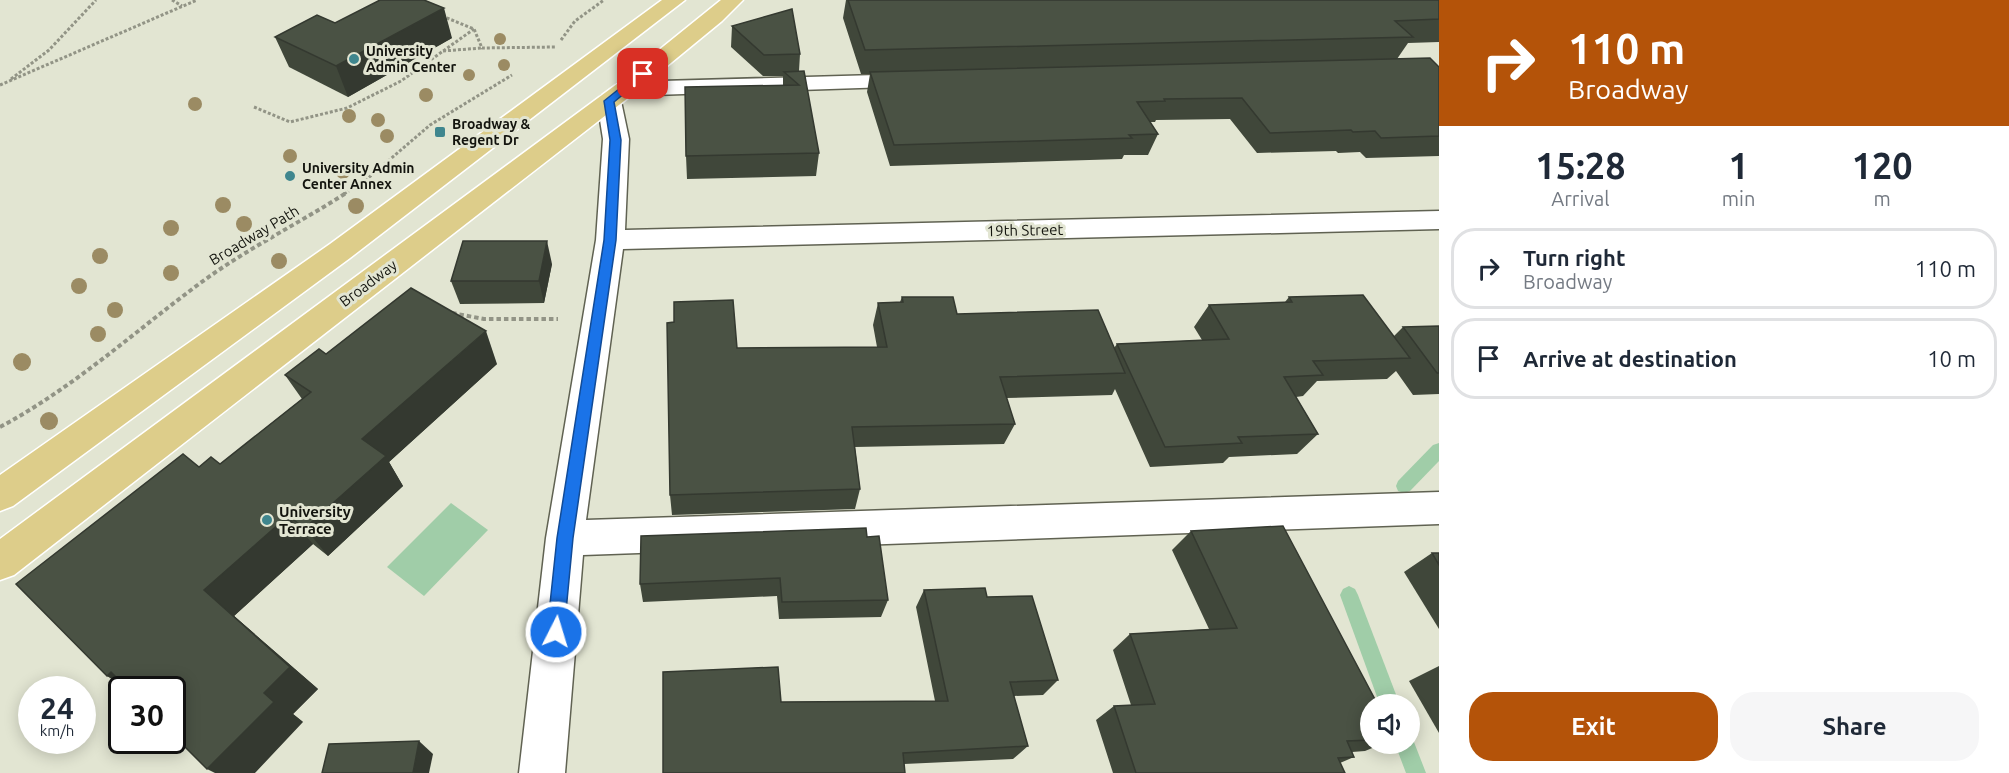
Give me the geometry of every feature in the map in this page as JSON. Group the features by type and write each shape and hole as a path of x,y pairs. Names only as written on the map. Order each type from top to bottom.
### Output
{"main road":[{"path":"7,488 340,251 675,0"},
{"name":"Broadway","path":"0,562 617,95 733,0"}],"street":[{"path":"542,773 565,538 610,240 617,95 939,81"},
{"name":"19th Street","path":"610,240 1439,220"},
{"path":"565,538 1439,508"}],"path":[{"path":"5,83 49,50 96,0"},
{"path":"172,0 182,6"},
{"path":"0,85 197,0"},
{"path":"549,56 575,21 604,0"},
{"path":"441,15 474,29 482,48"},
{"path":"254,107 290,122 347,108 401,81 474,29"},
{"path":"443,51 556,47"},
{"name":"Broadway Path","path":"0,427 32,411 118,351 165,310 228,262 301,221 364,181 406,143 488,88 519,72"},
{"path":"451,313 484,319 598,319"}],"shaded area":[{"path":"451,503 488,530 424,596 387,567"}],"building":[{"path":"380,0 424,0 444,8 336,66 275,37 317,15 335,23"},
{"path":"848,0 1439,0 1439,19 1395,21 1413,37 865,50"},
{"path":"792,9 800,54 764,55 732,26"},
{"path":"1430,58 1439,67 1439,136 1381,138 1375,131 1270,133 1242,98 1164,99 1165,101 1137,102 1158,134 1129,135 1132,138 894,145 870,72"},
{"path":"804,71 819,153 686,156 685,87 799,85 784,72"},
{"path":"463,241 547,241 539,281 451,281"},
{"path":"411,288 486,331 362,439 386,456 305,528 288,516 204,590 290,667 264,693 274,702 207,769 186,748 186,676 115,676 111,672 107,676 16,584 183,454 199,467 211,457 220,464 311,392 285,375 319,349 326,354"},
{"path":"1363,295 1410,358 1313,361 1323,375 1284,377 1318,434 1238,437 1242,443 1165,447 1117,344 1229,339 1209,305 1292,302 1289,297"},
{"path":"902,297 953,297 957,314 1098,310 1125,373 1000,377 1015,424 852,427 860,489 670,495 667,323 674,322 674,302 733,300 737,348 887,347 878,303 903,302"},
{"path":"1439,326 1439,373 1437,373 1403,327"},
{"path":"1283,526 1372,694 1360,694 1360,740 1347,741 1354,757 1338,758 1345,773 1136,773 1114,706 1155,704 1130,634 1237,628 1191,531"},
{"path":"866,528 867,537 879,536 888,600 782,602 780,578 640,584 641,536"},
{"path":"1432,553 1439,553 1439,565"},
{"path":"985,588 987,597 1032,596 1058,680 1010,682 1028,746 903,753 905,773 663,773 663,672 778,667 781,702 948,701 924,590"},
{"path":"419,741 413,773 322,773 329,744"}],"waterway":[{"path":"1404,486 1439,450"},
{"path":"1349,595 1386,694"},
{"path":"1409,754 1416,773"}],"place":[{"name":"University Admin Center","path":"354,59"},
{"name":"Broadway & Regent Dr","path":"440,132"},
{"name":"University Admin Center Annex","path":"290,176"},
{"name":"University Terrace","path":"267,520"}],"route":[{"path":"556,632 565,538 610,240 616,140 609,101 643,74"}]}
